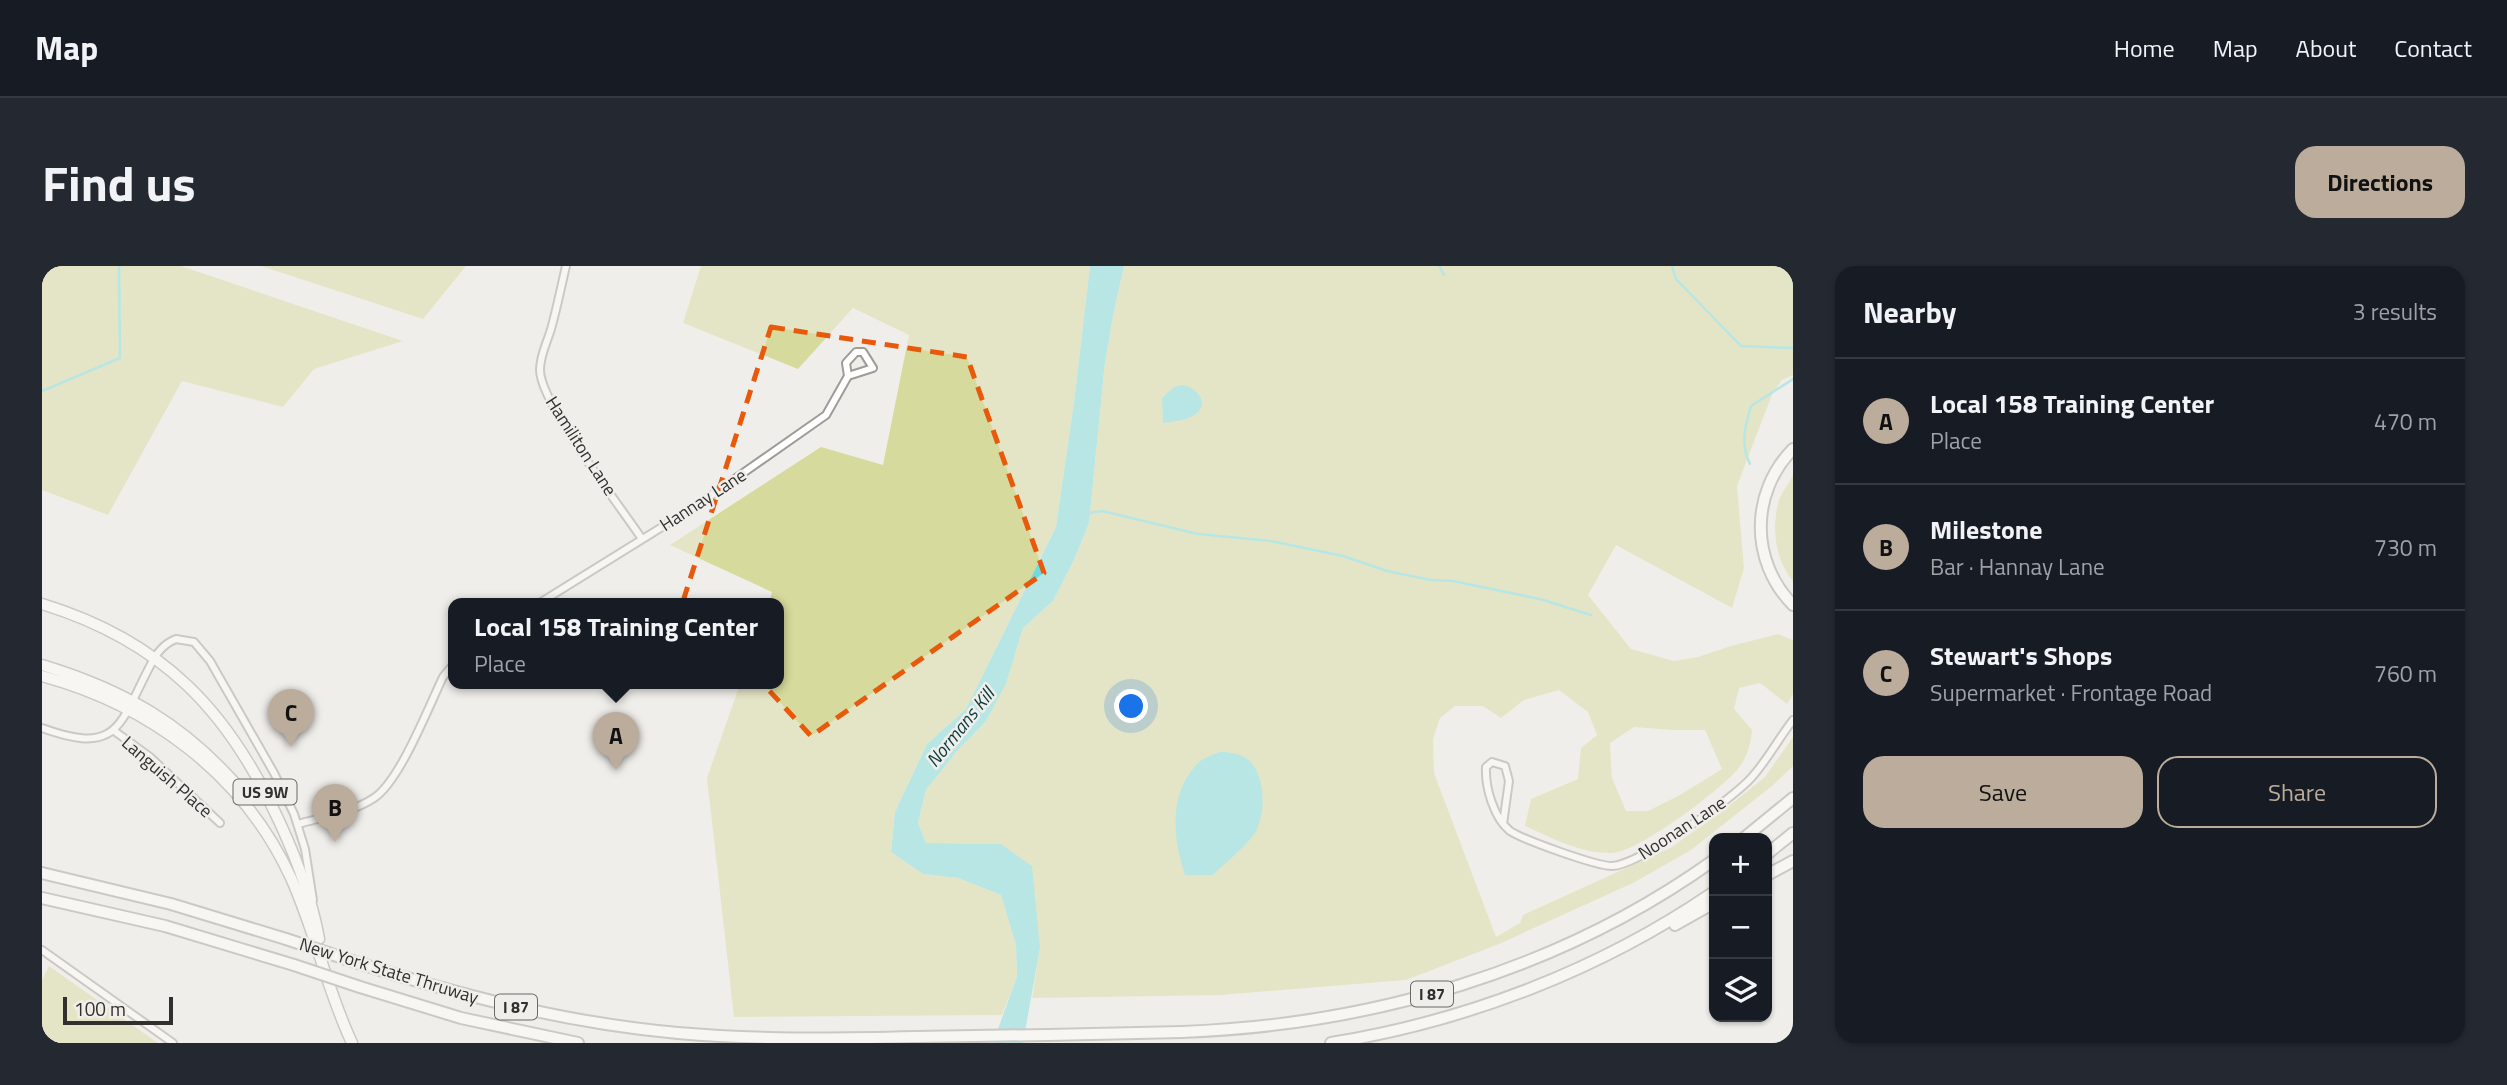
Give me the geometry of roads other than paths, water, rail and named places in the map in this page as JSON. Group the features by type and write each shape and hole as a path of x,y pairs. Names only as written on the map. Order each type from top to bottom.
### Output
{"highway":[{"path":"1793,449 1770,483 1764,498 1760,523 1762,547 1768,568 1779,589 1793,605"},
{"path":"1793,458 1774,491 1768,511 1767,531 1774,563 1783,583 1793,595"},
{"path":"1750,833 1793,798"},
{"path":"1772,850 1793,833"},
{"path":"1772,872 1793,861"},
{"name":"New York State Thruway","path":"42,873 153,899 440,988 505,1005 649,1030 768,1039 1202,1031 1278,1025 1374,1009 1431,995 1512,967 1585,936 1644,905 1709,863"},
{"name":"I 87","path":"1331,1043 1420,1025 1476,1008 1551,980 1625,945 1709,895"},
{"name":"New York State Thruway","path":"42,898 165,926 461,1018 578,1043"},
{"path":"1625,945 1635,946 1709,906"}],"main road":[{"name":"US 9W","path":"42,603 105,628 155,657 205,703 223,724 247,759 285,833 315,913 322,958"},
{"path":"42,665 99,684 131,705"},
{"name":"US 9W","path":"42,677 131,705 200,757 234,793 266,832 291,879 352,1043"}],"street":[{"name":"Hamiliton Lane","path":"566,266 551,330 541,357 540,376 543,388 557,414 642,539"},
{"name":"Hannay Lane","path":"548,598 699,504 826,415 848,376 846,363 856,352 863,352 873,368 848,376"},
{"path":"42,728 68,737 85,739 101,737 113,730 124,720 155,657 166,644 176,639 190,640 201,648 211,661 269,764 298,824 307,859 315,913"},
{"path":"298,824 365,804 382,793 401,763 448,671"},
{"name":"Noonan Lane","path":"1503,824 1516,835 1597,863 1613,866 1624,864 1684,829 1743,786 1764,762 1793,720"},
{"name":"Languish Place","path":"113,730 150,757 220,823"},
{"path":"1492,762 1505,766 1509,775 1503,824 1496,812 1486,778 1486,767 1492,762"},
{"path":"42,950 173,1043"}],"water":[{"name":"Normans Kill","path":"1090,266 1124,266 1105,362 1089,523 1053,601 1023,628 1006,684 986,721 957,751 926,790 918,823 926,843 1001,844 1032,866 1040,948 1023,1043 993,1043 1017,976 1016,945 1001,895 958,878 923,874 891,852 895,812 927,744 966,709 1056,527"},
{"path":"1182,385 1196,391 1201,400 1201,409 1190,417 1163,423 1162,398 1174,387"},
{"path":"1220,752 1244,757 1256,769 1263,805 1259,823 1248,842 1213,875 1185,875 1176,833 1177,804 1187,777 1198,763"}],"waterway":[{"path":"42,391 120,358 119,266"},
{"path":"1439,266 1444,275"},
{"path":"1672,266 1676,279 1741,346 1793,348"},
{"path":"1750,464 1744,442 1751,406 1793,379"},
{"path":"1089,513 1102,511 1198,534 1271,541 1343,556 1387,571 1540,599 1591,615"}],"place":[{"name":"Stewart's Shops","path":"291,747"},
{"name":"Local 158 Training Center","path":"616,770"},
{"name":"Milestone","path":"335,842"}]}
